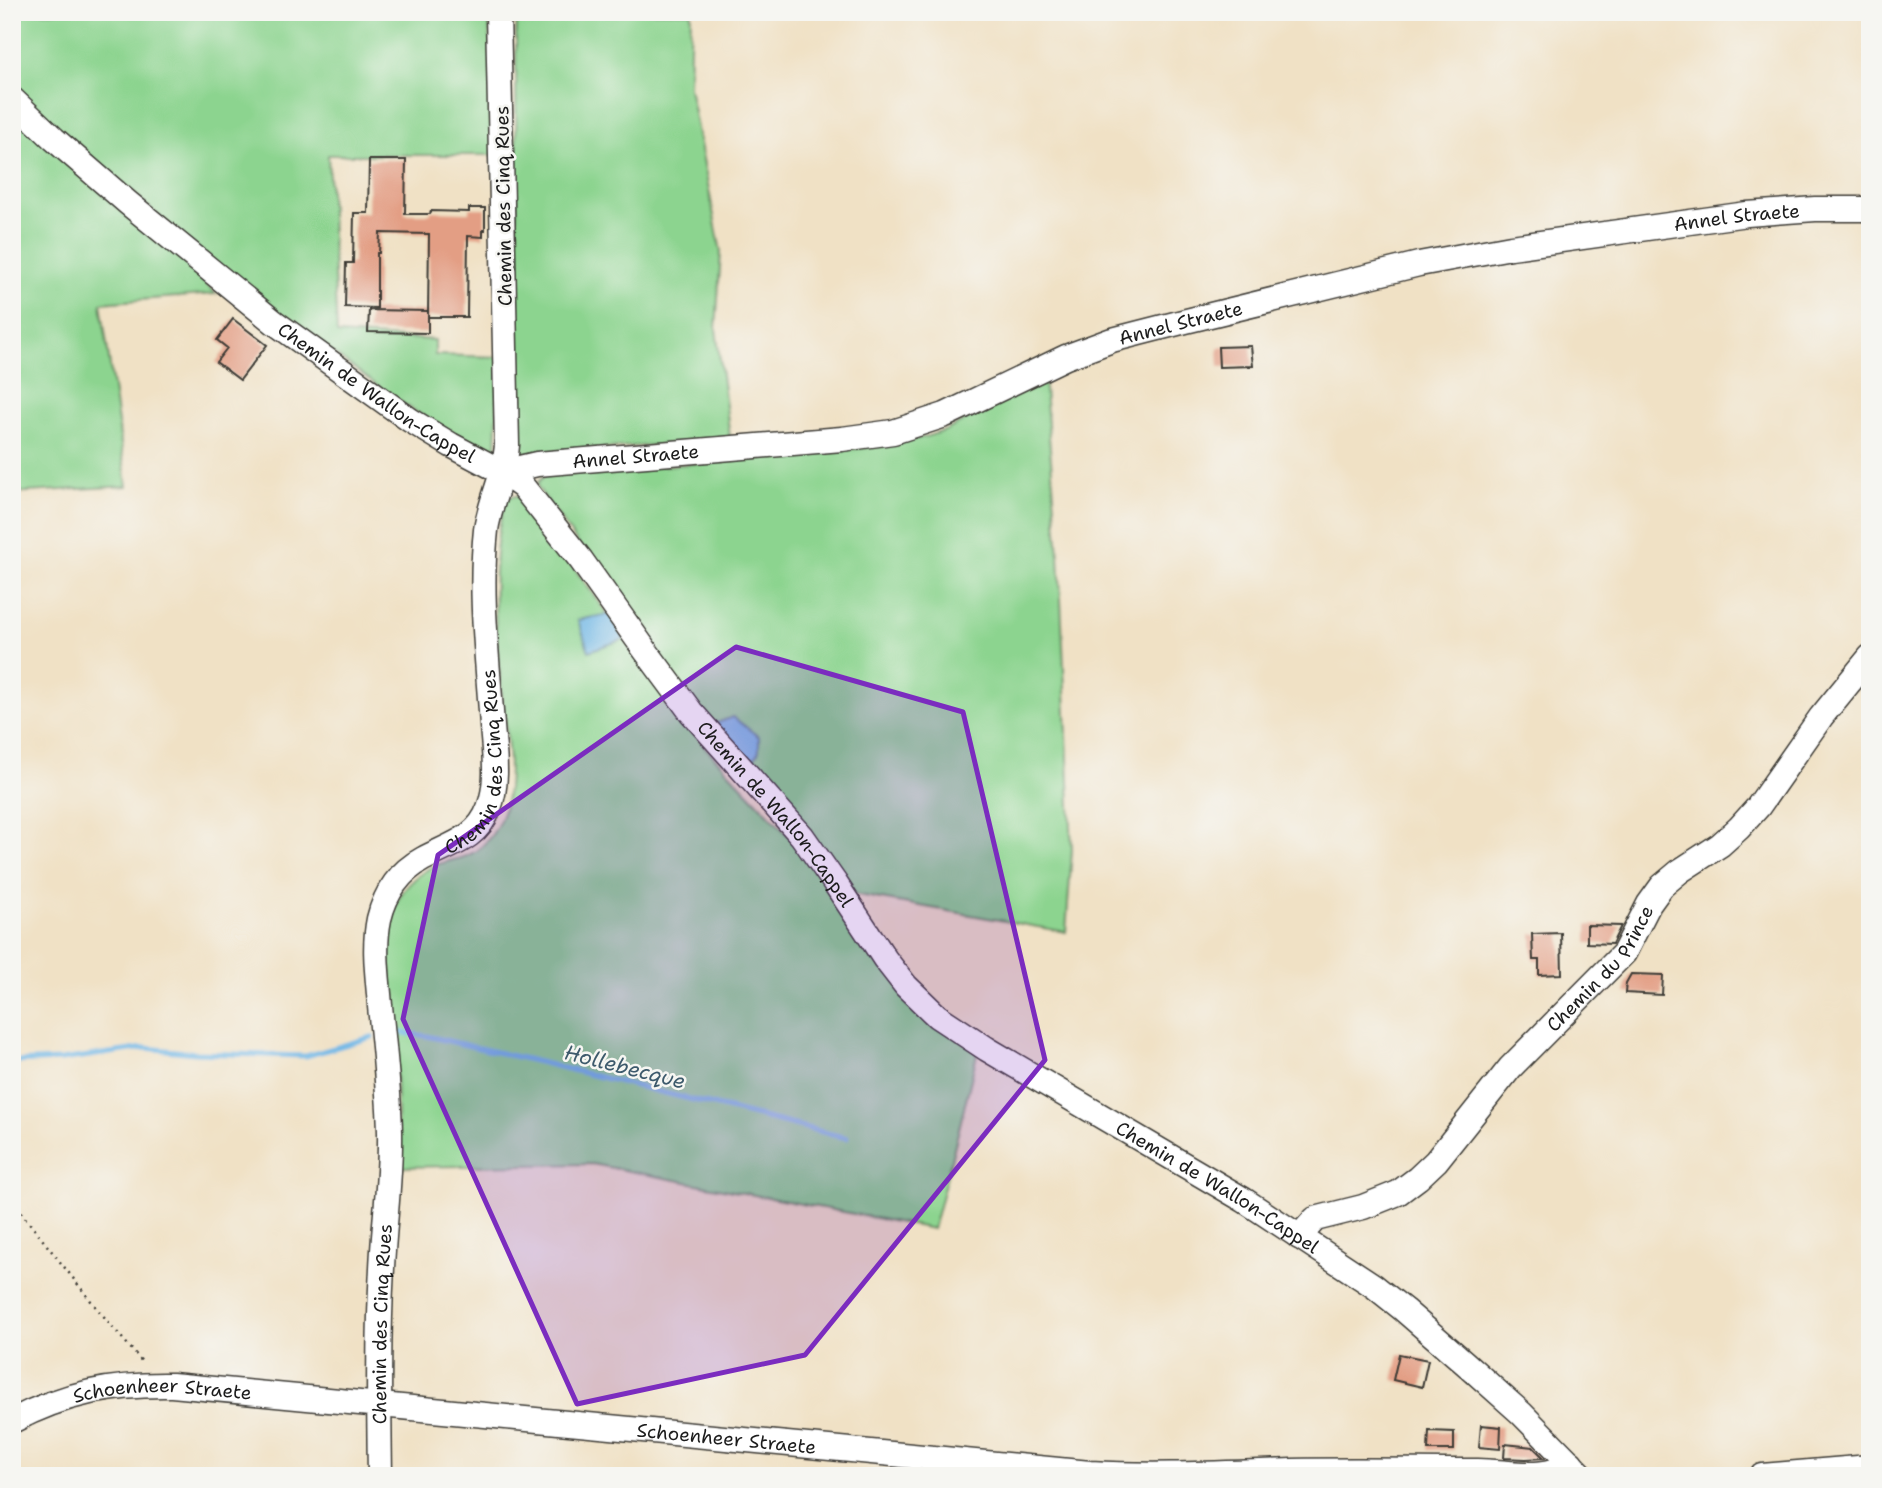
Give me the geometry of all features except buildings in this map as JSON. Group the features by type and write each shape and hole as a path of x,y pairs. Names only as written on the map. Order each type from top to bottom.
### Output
{"street":[{"name":"Chemin des Cinq Rues","path":"380,1476 381,1284 390,1140 377,970 378,929 390,890 403,873 421,860 473,833 484,819 491,803 495,770 484,563 489,515 507,455 498,12"},
{"name":"Chemin de Wallon-Cappel","path":"12,99 135,210 281,328 416,424 502,472 523,487 591,573 691,712 802,836 886,959 924,1005 979,1044 1244,1200 1358,1275 1410,1315 1521,1413 1577,1469"},
{"name":"Annel Straete","path":"502,472 537,464 842,439 893,432 945,415 1066,356 1112,340 1419,264 1511,247 1747,214 1815,209 1870,209"},
{"name":"Chemin du Prince","path":"1299,1237 1315,1219 1363,1207 1398,1193 1436,1161 1510,1068 1624,953 1649,904 1662,886 1720,845 1758,807 1821,717 1870,657"},
{"name":"Schoenheer Straete","path":"12,1421 55,1401 93,1390 131,1385 162,1385 1097,1474 1350,1470 1544,1474 1577,1469"},
{"path":"1762,1476 1870,1466"}],"path":[{"path":"12,1201 162,1385"}],"highlighted area":[{"path":"736,647 963,712 1045,1060 805,1355 577,1404 403,1019 438,855"}],"green space":[{"path":"12,12 489,12 494,155 328,155 337,334 435,340 435,355 499,357 496,455 477,450 399,401 230,278 12,88"},
{"path":"516,12 691,12 689,87 721,252 716,329 730,437 657,445 524,453 519,450"},
{"path":"12,115 186,263 216,294 101,303 127,486 12,493"},
{"path":"1044,378 1059,554 1072,850 1066,932 853,894 705,720 538,488 538,482 543,477 552,474 884,446 947,430"},
{"path":"517,496 527,504 706,748 779,825 978,1050 933,1229 592,1164 398,1167 396,1060 390,970 391,929 399,898 410,884 434,866 476,851 493,834 503,812 509,780 498,654 495,574 500,522 506,499"}],"water":[{"path":"609,614 625,639 589,651 578,620"},
{"path":"733,717 759,737 759,751 751,764 712,725"}],"waterway":[{"name":"Hollebecque","path":"395,1032 427,1036 539,1062 847,1138"},
{"name":"Hollebecque","path":"12,1062 61,1060 145,1048 196,1053 306,1056 372,1037"}]}
